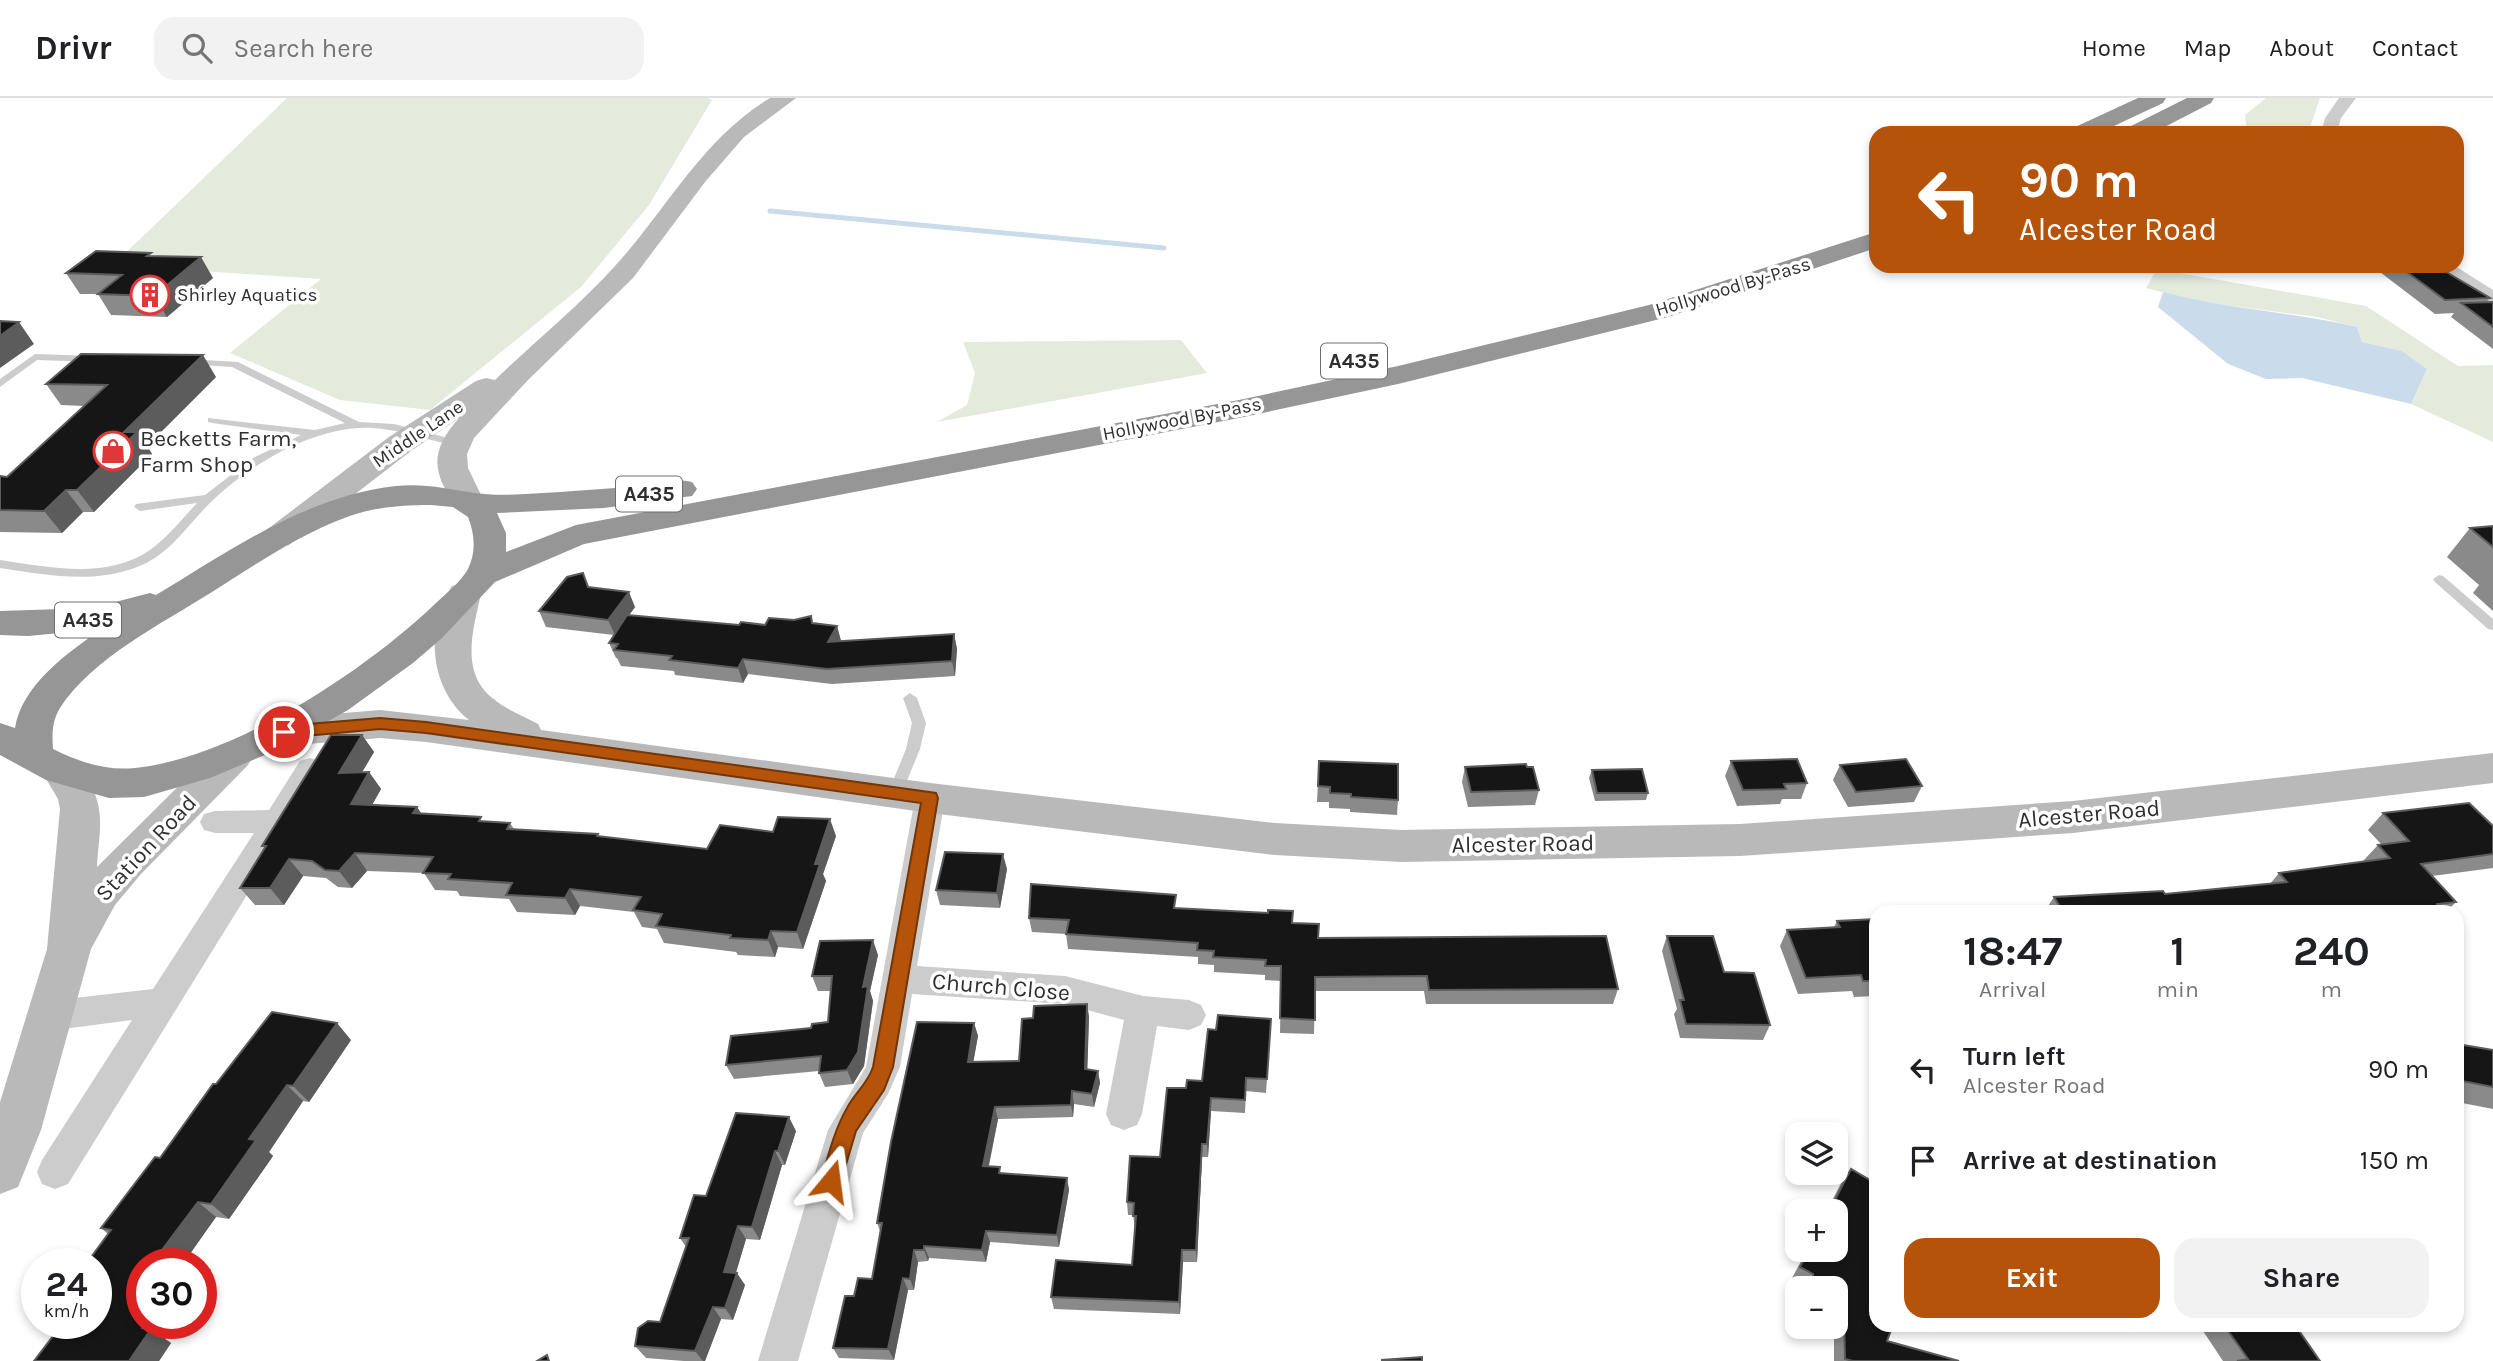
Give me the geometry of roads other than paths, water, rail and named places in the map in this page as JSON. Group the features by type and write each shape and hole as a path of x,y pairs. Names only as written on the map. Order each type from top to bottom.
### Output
{"highway":[{"path":"2096,126 2155,98"},
{"path":"2150,126 2203,98"},
{"name":"Hollywood By-Pass","path":"173,600 309,520 338,507 378,497 404,494 443,496 471,502 559,503 639,496 1048,421 1375,357 1541,317 1681,279 1869,219"},
{"name":"Hollywood By-Pass","path":"474,584 576,535 1239,410 1398,375 1658,311 1789,271 1869,242"},
{"path":"0,737 48,764 95,781 129,784 168,777 234,755 284,732 414,642 474,584 490,547 489,527 471,502"},
{"path":"48,764 35,723 45,700 70,671 173,600"},
{"name":"A435","path":"0,623 92,620 173,600"}],"street":[{"path":"2329,126 2348,98"},
{"name":"Middle Lane","path":"471,502 458,486 451,463 456,443 495,397 624,273 706,164 769,100"},
{"path":"2453,273 2493,298"},
{"name":"Middle Lane","path":"276,538 415,435 512,370 562,332"},
{"name":"Alcester Road","path":"474,584 451,644 460,686 480,709 513,729 555,747"},
{"name":"Alcester Road","path":"284,732 380,723 912,795 1275,839 1401,846 1713,841 2073,817 2493,768"},
{"name":"Station Road","path":"0,1170 16,1130 69,948 100,893 126,862 234,755"},
{"name":"Station Road","path":"48,764 78,797 80,809 69,948"},
{"path":"55,1172 311,767"},
{"path":"778,1361 846,1130 855,1112 877,1084 883,1067 898,979 912,795"},
{"path":"215,822 278,821"},
{"name":"Church Close","path":"898,979 1065,990 1143,1010 1189,1015"},
{"path":"48,1016 163,1002"},
{"path":"1124,1114 1143,1010"}],"lane":[{"path":"0,384 35,357 114,360"},
{"path":"181,362 234,364 357,425"},
{"path":"212,420 319,434"},
{"path":"0,564 42,571 89,574 135,563 152,554 208,498 244,468 269,454 319,434 357,425 388,426 415,435 456,443"},
{"path":"140,507 208,498"},
{"path":"2439,579 2493,626"},
{"path":"910,698 919,723 913,749 912,795"}],"water":[{"path":"2163,292 2211,303 2357,327 2362,342 2402,351 2427,369 2411,404 2302,378 2266,379 2228,364 2158,307"}],"waterway":[{"path":"770,211 1164,248"}],"place":[{"name":"Shirley Aquatics","path":"150,295"},
{"name":"Becketts Farm, Farm Shop","path":"113,451"}]}
